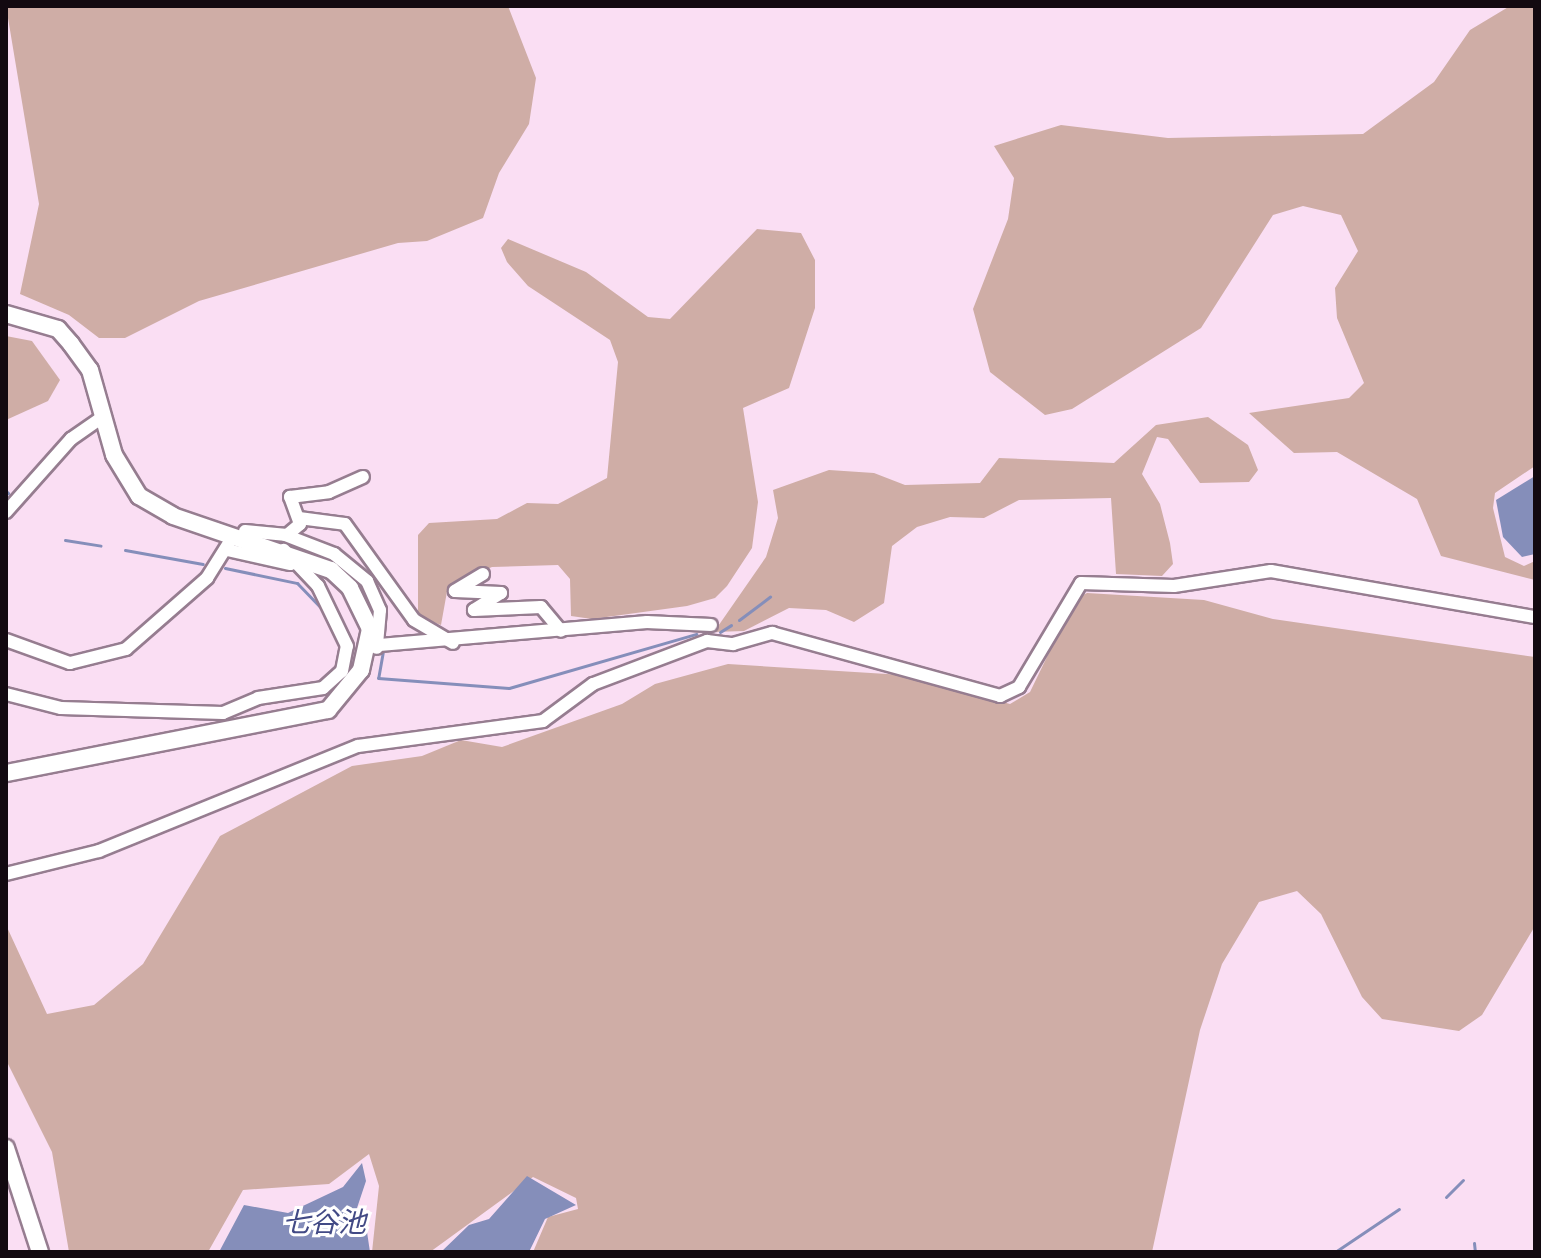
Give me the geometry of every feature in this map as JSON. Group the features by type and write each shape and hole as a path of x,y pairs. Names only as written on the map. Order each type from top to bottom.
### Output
{"street":[{"path":"6,314 58,329 90,370 114,455 139,496 235,540 287,550 331,570 350,588 370,629 373,647 347,696 328,710 6,773"},
{"path":"6,512 71,439 104,416"},
{"path":"287,550 299,518 290,497 329,492 363,477"},
{"path":"299,518 345,524 414,620 453,643"},
{"path":"6,640 70,663 126,649 189,597 235,540"},
{"path":"6,694 61,708 223,713 258,698 323,688 342,671 347,646 318,586 287,550"},
{"path":"6,874 99,851 358,746 543,721 593,684 696,643 733,644 772,633 1000,696 1019,687 1081,583 1174,586 1271,571 1535,617"},
{"path":"483,574 455,591 501,593 474,610 541,607 561,631"},
{"path":"373,647 453,643 561,631 711,625"},
{"path":"6,1148 40,1252"}],"shaded area":[{"path":"6,6 508,6 536,78 529,124 499,173 483,218 427,241 398,243 199,301 125,338 99,338 69,315 20,294 39,204"},
{"path":"1510,6 1535,6 1535,466 1495,493 1493,508 1505,557 1524,566 1535,561 1535,580 1441,556 1417,499 1337,452 1294,453 1249,413 1349,398 1364,383 1337,318 1335,288 1358,251 1341,215 1303,206 1273,215 1201,328 1072,409 1045,415 990,372 973,309 1008,219 1014,178 994,146 1061,125 1168,138 1363,134 1434,82 1470,30"},
{"path":"757,229 801,233 815,260 815,308 789,388 743,408 758,502 752,548 727,586 715,598 687,606 592,619 571,616 570,579 558,565 492,567 448,586 441,625 418,616 418,535 429,523 497,519 527,503 558,504 607,478 618,362 610,340 528,286 507,262 501,248 508,239 586,272 648,317 670,319"},
{"path":"6,336 32,341 60,380 48,401 6,420"},
{"path":"1208,417 1248,445 1258,470 1249,482 1200,483 1168,439 1157,437 1142,474 1160,504 1170,543 1173,564 1162,576 1116,574 1111,498 1019,500 984,518 950,517 917,527 892,546 884,603 854,622 826,610 789,608 744,631 714,632 766,557 778,518 773,490 829,470 874,473 905,485 980,483 999,458 1114,463 1156,425"},
{"path":"1087,593 1204,600 1273,619 1535,657 1535,926 1482,1015 1459,1031 1382,1019 1362,997 1321,914 1297,891 1259,902 1222,964 1200,1030 1152,1252 533,1252 548,1217 578,1209 576,1198 533,1177 430,1252 372,1252 379,1186 369,1154 329,1184 243,1190 208,1252 69,1252 52,1152 6,1060 6,925 47,1014 94,1005 143,964 220,836 352,766 422,756 461,740 502,747 622,704 655,684 728,664 903,675 1010,704 1030,692 1075,599"}],"water":[{"path":"1535,476 1535,554 1522,557 1503,537 1496,500"},
{"name":"七谷池","path":"362,1163 366,1181 354,1217 367,1232 370,1252 219,1252 244,1205 288,1213 343,1187"},
{"name":"七谷池","path":"527,1176 576,1205 545,1219 529,1252 441,1252 469,1225 489,1219"}],"waterway":[{"path":"65,540 101,546"},
{"path":"125,550 203,564"},
{"path":"225,568 297,583 320,607"},
{"path":"739,620 770,597"},
{"path":"720,632 731,625"},
{"path":"383,651 378,678 509,688 696,634"},
{"path":"1446,1197 1463,1180"},
{"path":"1335,1252 1399,1209"},
{"path":"1474,1243 1475,1252"}]}
